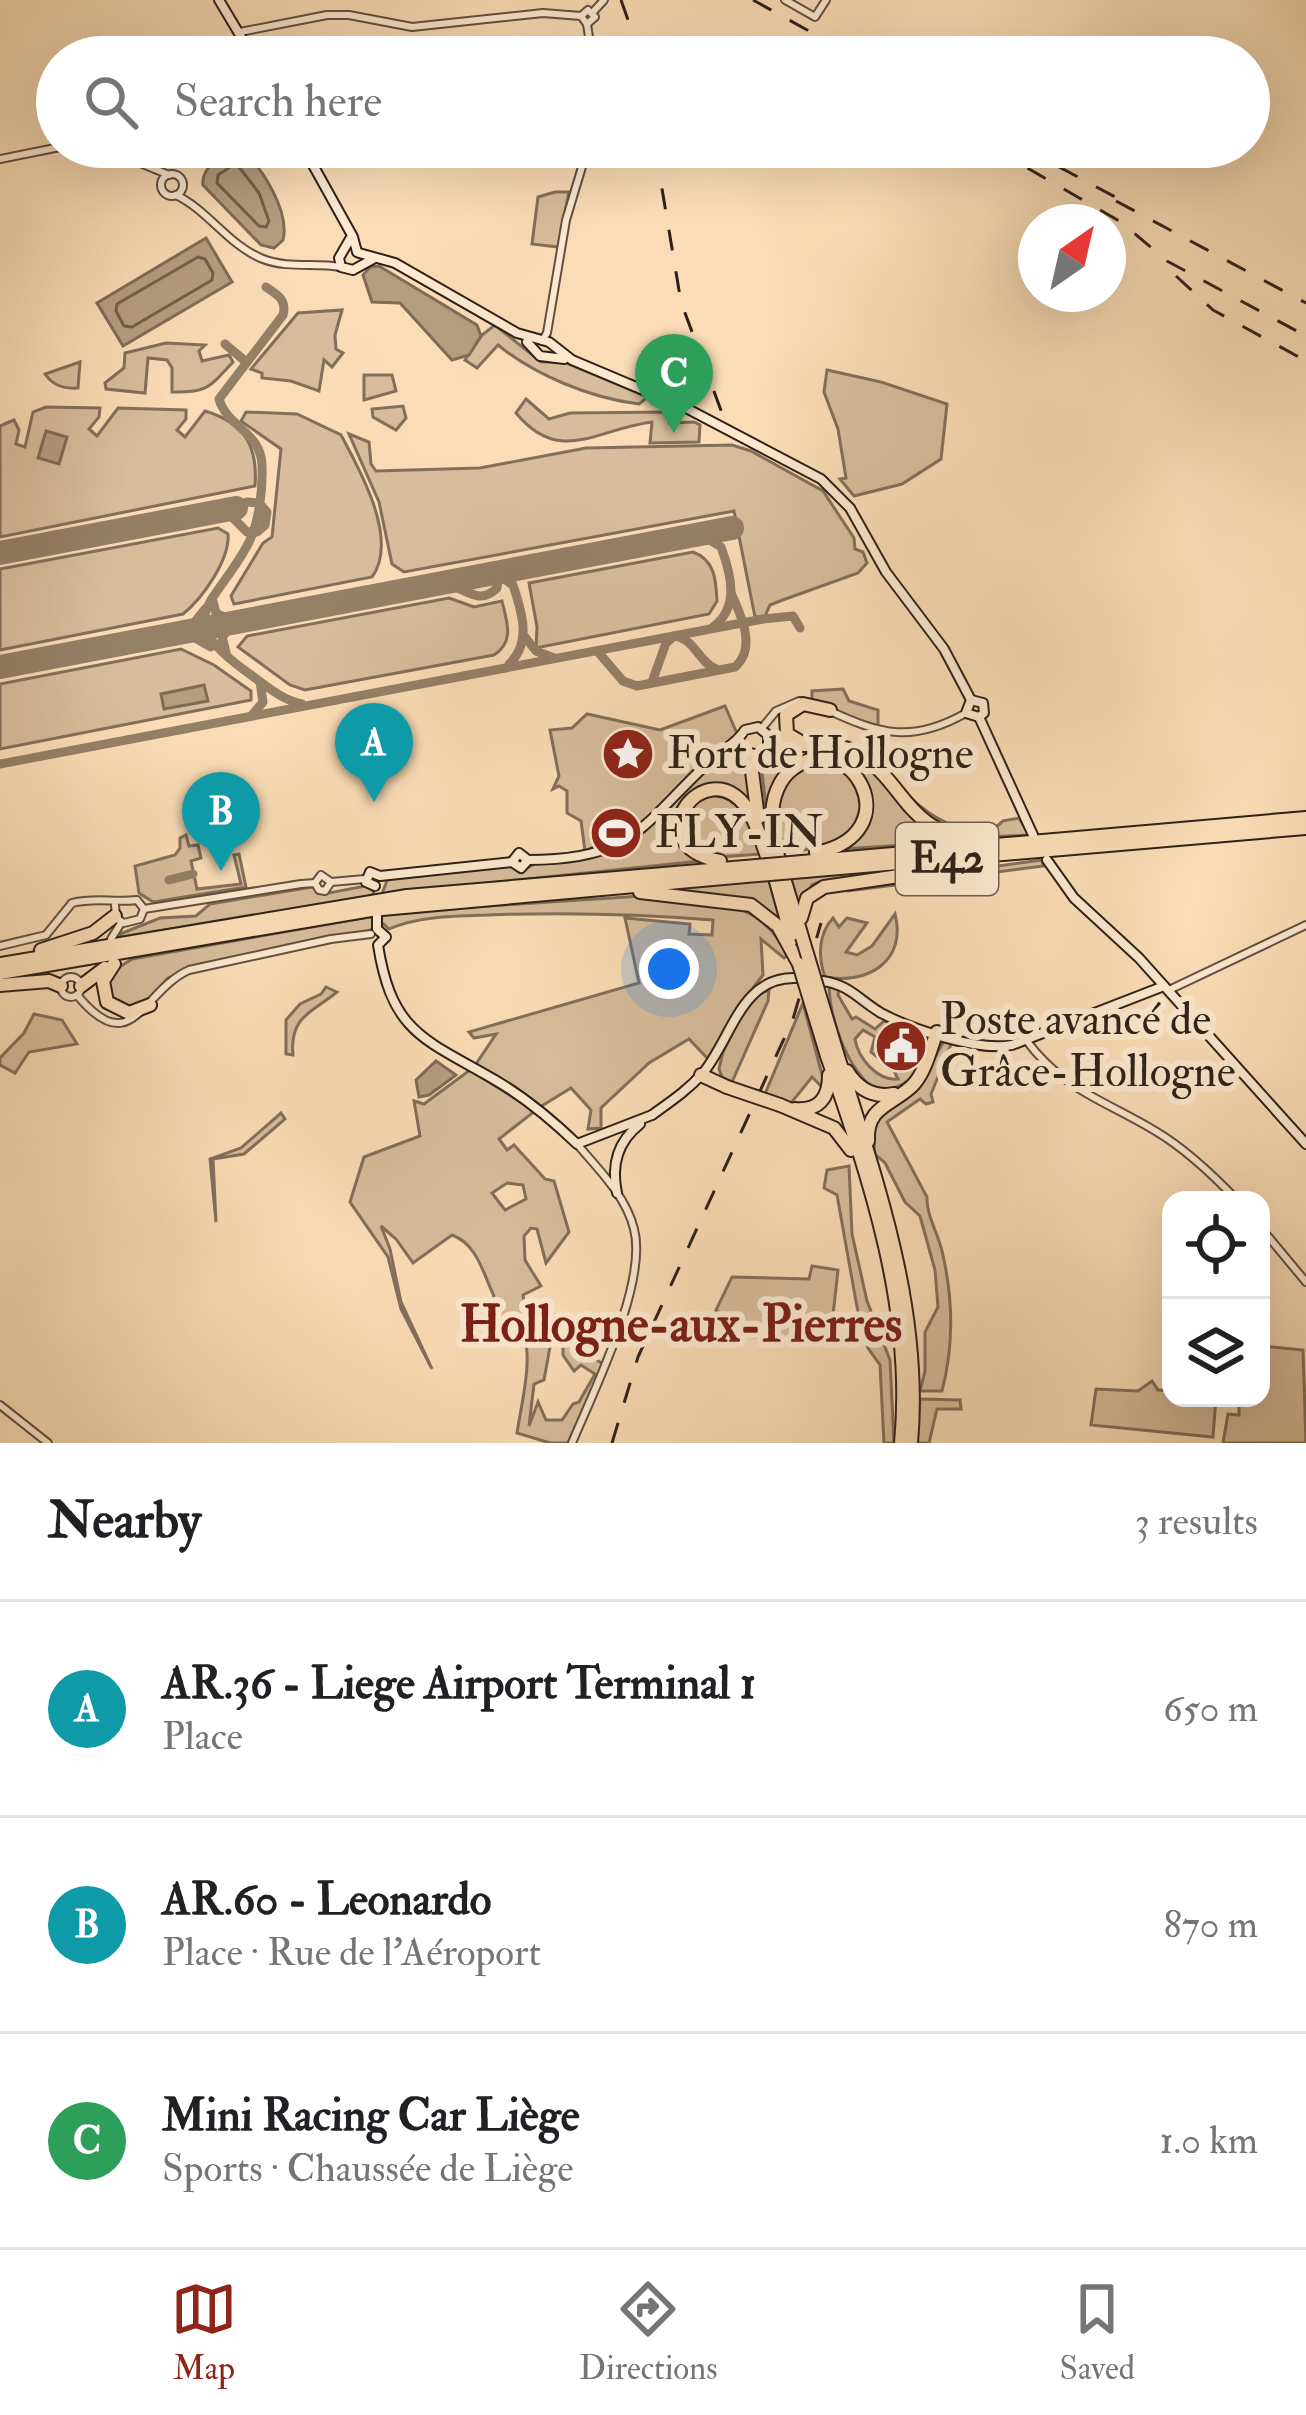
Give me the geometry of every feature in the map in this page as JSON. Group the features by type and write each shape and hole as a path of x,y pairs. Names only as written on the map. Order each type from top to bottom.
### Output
{"highway":[{"path":"811,746 787,734 787,715 803,704 830,710"},
{"path":"766,734 785,745 834,745 858,754 932,826 993,846"},
{"path":"751,754 757,812 773,870 867,1154 906,1296 914,1367 910,1443"},
{"path":"751,754 763,812 799,918"},
{"path":"790,892 772,829 776,793 791,770 806,761 825,759 852,771 866,792 867,809 850,841 803,862"},
{"path":"745,868 694,854 680,832 684,808 692,797 707,790 730,794 746,807 773,870"},
{"name":"E42","path":"6,963 370,901 1306,818"},
{"name":"E42","path":"803,862 1306,828"},
{"path":"901,1443 904,1367 897,1298 833,1058 798,971 792,936 803,904 828,886 1081,853 1089,846"},
{"path":"816,853 968,848"},
{"path":"626,876 720,862"},
{"name":"E42","path":"0,973 388,908 597,889 745,868"},
{"path":"597,889 741,903 761,911 792,936"},
{"path":"6,963 89,935 117,914"},
{"path":"78,986 143,949"},
{"path":"114,964 103,981 107,1002 129,1013 150,1005"},
{"path":"0,985 49,981 61,986"},
{"path":"867,1154 870,1119 919,1077 937,1032"},
{"path":"833,1058 866,1091 879,1096 902,1093"},
{"path":"781,1106 804,1110 822,1102 829,1092 833,1058"},
{"path":"703,1073 839,1132 863,1172"}],"main road":[{"path":"219,0 242,36"},
{"path":"314,168 352,235 360,265"},
{"path":"352,235 341,267 350,271 374,258"},
{"path":"343,252 402,266 517,333 686,409 826,483 847,504 881,565 934,633 971,700 983,703 980,717"},
{"path":"971,700 966,713 980,717 1033,835"},
{"path":"380,876 376,890 365,879 373,871 380,876 516,857 521,868 528,860 581,856 622,843 646,828 704,767 739,741 745,730 766,734 768,749 704,767"},
{"path":"739,741 751,754"},
{"path":"1047,860 1074,898 1156,976 1306,1144"},
{"path":"377,916 372,937 392,997 412,1029 435,1048 515,1093 578,1144 652,1115"},
{"path":"621,1145 703,1073 750,995 798,971"},
{"path":"1153,992 1156,976"},
{"path":"823,981 843,985 881,1012 983,1047 1026,1040 1167,988"},
{"path":"1153,992 1182,1004"},
{"path":"612,1131 620,1136 621,1145 614,1169 617,1193"},
{"path":"603,1174 614,1169"}],"street":[{"path":"587,24 594,21 593,12 604,0"},
{"path":"785,0 815,17 826,0"},
{"path":"581,16 585,10 593,12"},
{"path":"240,32 349,14 412,27 543,13 581,16 589,36"},
{"path":"0,159 36,152"},
{"path":"148,168 166,194 179,192"},
{"path":"150,168 179,176 179,192 231,240 257,256 290,266 341,267"},
{"path":"546,345 566,220 582,168"},
{"path":"161,184 169,175"},
{"path":"324,265 343,252"},
{"path":"766,734 776,711 796,701 810,701 873,730 904,733 930,729 966,713"},
{"path":"144,909 315,883 322,891 331,882 365,879"},
{"path":"0,946 46,935 72,903 98,898 117,914 140,920 144,909"},
{"path":"110,939 117,914 136,900 144,909"},
{"path":"1167,988 1306,925"},
{"path":"86,964 78,986 66,996 61,986 66,978 78,986 95,1016 116,1023 134,1019 169,981 189,970 372,937"},
{"path":"1167,988 1202,975"},
{"path":"1180,985 1177,992 1182,1004"},
{"path":"1026,1040 1042,1061 1086,1096 1164,1136 1227,1191"},
{"path":"572,1443 602,1376 628,1295 636,1247 633,1224 617,1193 578,1144"},
{"path":"1270,1239 1306,1282"},
{"path":"0,1405 48,1443"}],"shaded area":[{"path":"569,192 558,247 532,244 538,197"},
{"path":"342,310 335,335 336,349 343,353 332,367 324,360 319,391 262,378 262,373 251,369 298,313"},
{"path":"495,325 541,362 564,362 648,397 639,404 583,391 529,366 498,345 477,368 465,360"},
{"path":"166,343 205,345 199,351 202,361 229,355 233,362 207,387 172,392 172,368 167,360 148,358 145,393 106,389 105,383 124,368 125,353"},
{"path":"80,362 78,388 59,386 45,374"},
{"path":"827,370 947,404 941,459 902,484 854,496 840,479 846,478 838,429 824,392"},
{"path":"364,375 392,375 396,391 364,400"},
{"path":"526,399 549,419 570,413 667,412 678,420 668,423 700,425 699,442 650,443 652,422 580,440 548,438 516,413"},
{"path":"403,406 406,418 396,430 373,417 372,409"},
{"path":"46,407 100,408 89,429 97,436 118,408 186,410 186,419 177,430 185,437 205,411 219,416 246,438 254,459 255,486 0,537 0,426 14,420 19,430 16,444 25,447 33,412"},
{"path":"246,412 297,414 341,435 367,486 379,526 379,562 372,577 234,604 231,596 263,543 272,537 281,449 241,421"},
{"path":"349,434 369,442 376,471 480,468 586,448 732,445 823,491 867,563 858,573 770,605 765,616 755,617 734,511 404,572 392,564 379,502"},
{"path":"218,528 228,534 225,555 207,588 183,614 0,650 0,569"},
{"path":"693,552 706,560 715,578 717,601 709,614 536,648 529,583"},
{"path":"449,598 474,607 502,601 508,631 501,650 305,690 290,685 238,647 247,636"},
{"path":"181,649 251,691 251,700 0,749 0,684"},
{"path":"843,689 849,701 878,710 878,729 812,700 812,691"},
{"path":"725,706 738,736 635,833 626,820 612,827 607,821 592,837 595,844 601,843 585,851 581,821 567,813 567,791 559,786 553,789 559,776 550,730 572,728 587,714 660,730"},
{"path":"772,743 858,755 907,809 967,841 842,849 869,806 840,760 794,764 768,824 761,764"},
{"path":"740,754 749,758 755,809 720,787 678,812 693,857 701,861 382,894 388,878 510,865 522,871 538,862 582,858 625,844 646,830 708,768"},
{"path":"824,763 848,772 863,800 852,834 822,849 781,851 778,806 786,783"},
{"path":"722,794 742,806 762,854 720,857 691,847 682,823 698,797"},
{"path":"910,797 955,826 988,834 1003,821 1019,818 1029,835 963,834 937,822"},
{"path":"186,835 189,846 198,845 201,858 191,861 197,889 241,884 234,855 239,854 246,887 153,902 139,893 135,866 175,855 180,838"},
{"path":"1042,860 1043,866 848,891 840,888"},
{"path":"964,862 819,882 812,885 799,908 791,878"},
{"path":"769,880 782,927 763,906 745,900 643,889"},
{"path":"365,886 374,891 372,897 120,934 160,918 196,916 210,904 312,887 324,894"},
{"path":"642,896 707,901 745,911 776,936 787,956 761,939 763,975 709,1060 689,1039 649,1063 601,1108 601,1128 588,1129 591,1110 571,1088 540,1107 474,1067 496,1034 474,1038 469,1032 639,983 625,918 690,924 689,934 712,935 713,920 545,914 438,918 389,929 381,922 381,915 394,912"},
{"path":"895,914 895,944 881,966 856,977 825,977 821,946 833,918 839,927 847,918 867,923 846,952 857,955 872,946"},
{"path":"374,916 368,932 199,965 168,978 139,1009 113,1005 107,975 132,959"},
{"path":"829,985 839,987 838,995 852,1019 875,1029 884,1021 896,1026 876,1056 871,1052 875,1037 863,1030 855,1039 864,1061 883,1076 898,1079 895,1073 900,1062 908,1062 920,1037 925,1039 922,1061 906,1083 876,1090 857,1070 842,1043"},
{"path":"326,987 337,992 299,1023 293,1055 286,1054 286,1020"},
{"path":"769,990 732,1082 719,1069 723,1052 750,997"},
{"path":"803,1003 824,1082 821,1086 812,1077 791,1103 765,1094"},
{"path":"34,1014 62,1020 77,1044 29,1052 15,1073 0,1065 0,1058 24,1033"},
{"path":"944,1041 952,1042 931,1094 933,1102 920,1099 887,1122 927,1197 948,1286 950,1339 942,1391 920,1391 925,1332 938,1307 935,1270 920,1216 905,1202 885,1163 875,1154 873,1135 878,1116 917,1088"},
{"path":"470,1070 535,1111 499,1139 507,1150 514,1145 545,1179 554,1181 569,1232 546,1263 537,1229 531,1228 524,1236 525,1260 541,1286 523,1295 525,1309 539,1320 553,1314 565,1322 550,1347 544,1380 534,1384 529,1426 538,1402 546,1420 562,1420 595,1374 581,1365 574,1371 563,1355 563,1338 603,1364 568,1443 517,1433 527,1363 524,1337 491,1303 494,1296 468,1245 452,1235 413,1263 381,1226 401,1302 432,1369 401,1309 388,1257 350,1202 364,1157 420,1136 414,1101 424,1104","holes":["507,1183 523,1185 526,1199 505,1210 492,1193"]},
{"path":"281,1113 285,1119 244,1154 213,1159 216,1222 210,1159 241,1148"},
{"path":"849,1166 852,1234 867,1301 890,1360 894,1443 884,1443 880,1365 868,1348 857,1307 837,1195 824,1188 827,1170"},
{"path":"812,1266 838,1270 830,1342 747,1337 716,1310 732,1277 809,1279"},
{"path":"1270,1347 1303,1350 1306,1443 1223,1443 1228,1414 1239,1415 1239,1407 1270,1407"},
{"path":"1152,1381 1162,1390 1162,1407 1215,1407 1213,1437 1091,1425 1096,1389 1138,1391"},
{"path":"920,1399 960,1400 961,1409 937,1409 929,1443 917,1443"}],"water":[{"path":"209,168 258,168 278,203 283,240 274,248 261,245 203,185"},
{"path":"206,238 232,282 123,346 97,303"},
{"path":"379,266 477,325 481,336 469,355 452,360 400,303 372,302 363,275"},
{"path":"46,431 67,437 59,464 38,458"},
{"path":"204,685 208,701 164,709 161,694"},
{"path":"436,1061 456,1075 419,1097 416,1080"}],"taxiway":[{"path":"266,287 283,302 283,315 219,399 260,454 259,507 251,537 212,599 205,624 224,653 273,691 302,704"},
{"path":"225,344 245,361"},
{"path":"228,513 247,532 257,532 265,525 267,512 259,503 236,508"},
{"path":"213,512 231,514"},
{"path":"663,541 702,535 721,547 730,600 713,627"},
{"path":"440,583 476,595 490,594 497,588 499,573 493,568 478,570"},
{"path":"443,583 461,574"},
{"path":"459,579 497,574 513,585 523,637 509,664"},
{"path":"598,652 623,681 637,686 735,667 746,641 731,593"},
{"path":"212,598 216,613 235,622 222,637 227,656"},
{"path":"178,632 205,609"},
{"path":"0,764 763,619 793,616 800,628"},
{"path":"163,635 190,635 211,647"},
{"path":"652,682 666,643 674,636 687,641 716,669"},
{"path":"525,637 536,651 554,658"},
{"path":"253,714 263,702 260,682"},
{"path":"169,880 193,874"}],"runway":[{"path":"0,553 236,508"},
{"path":"0,667 732,528"}],"railway":[{"path":"621,0 634,36"},
{"path":"753,0 818,36"},
{"path":"659,168 681,302 722,413"},
{"path":"1027,168 1121,222 1167,261 1306,336"},
{"path":"1061,168 1132,206"},
{"path":"1116,201 1306,303"},
{"path":"1176,276 1213,310 1306,361"},
{"path":"612,1443 638,1357 793,1019 821,923"}],"place":[{"name":"Mini Racing Car Liège","path":"674,433"},
{"name":"Fort de Hollogne","path":"628,754"},
{"name":"AR.36 - Liege Airport Terminal 1","path":"374,802"},
{"name":"FLY-IN","path":"616,833"},
{"name":"AR.60 - Leonardo","path":"221,871"},
{"name":"Poste avancé de Grâce-Hollogne","path":"901,1046"}],"district":[{"name":"Hollogne-aux-Pierres","path":"681,1325"}]}
